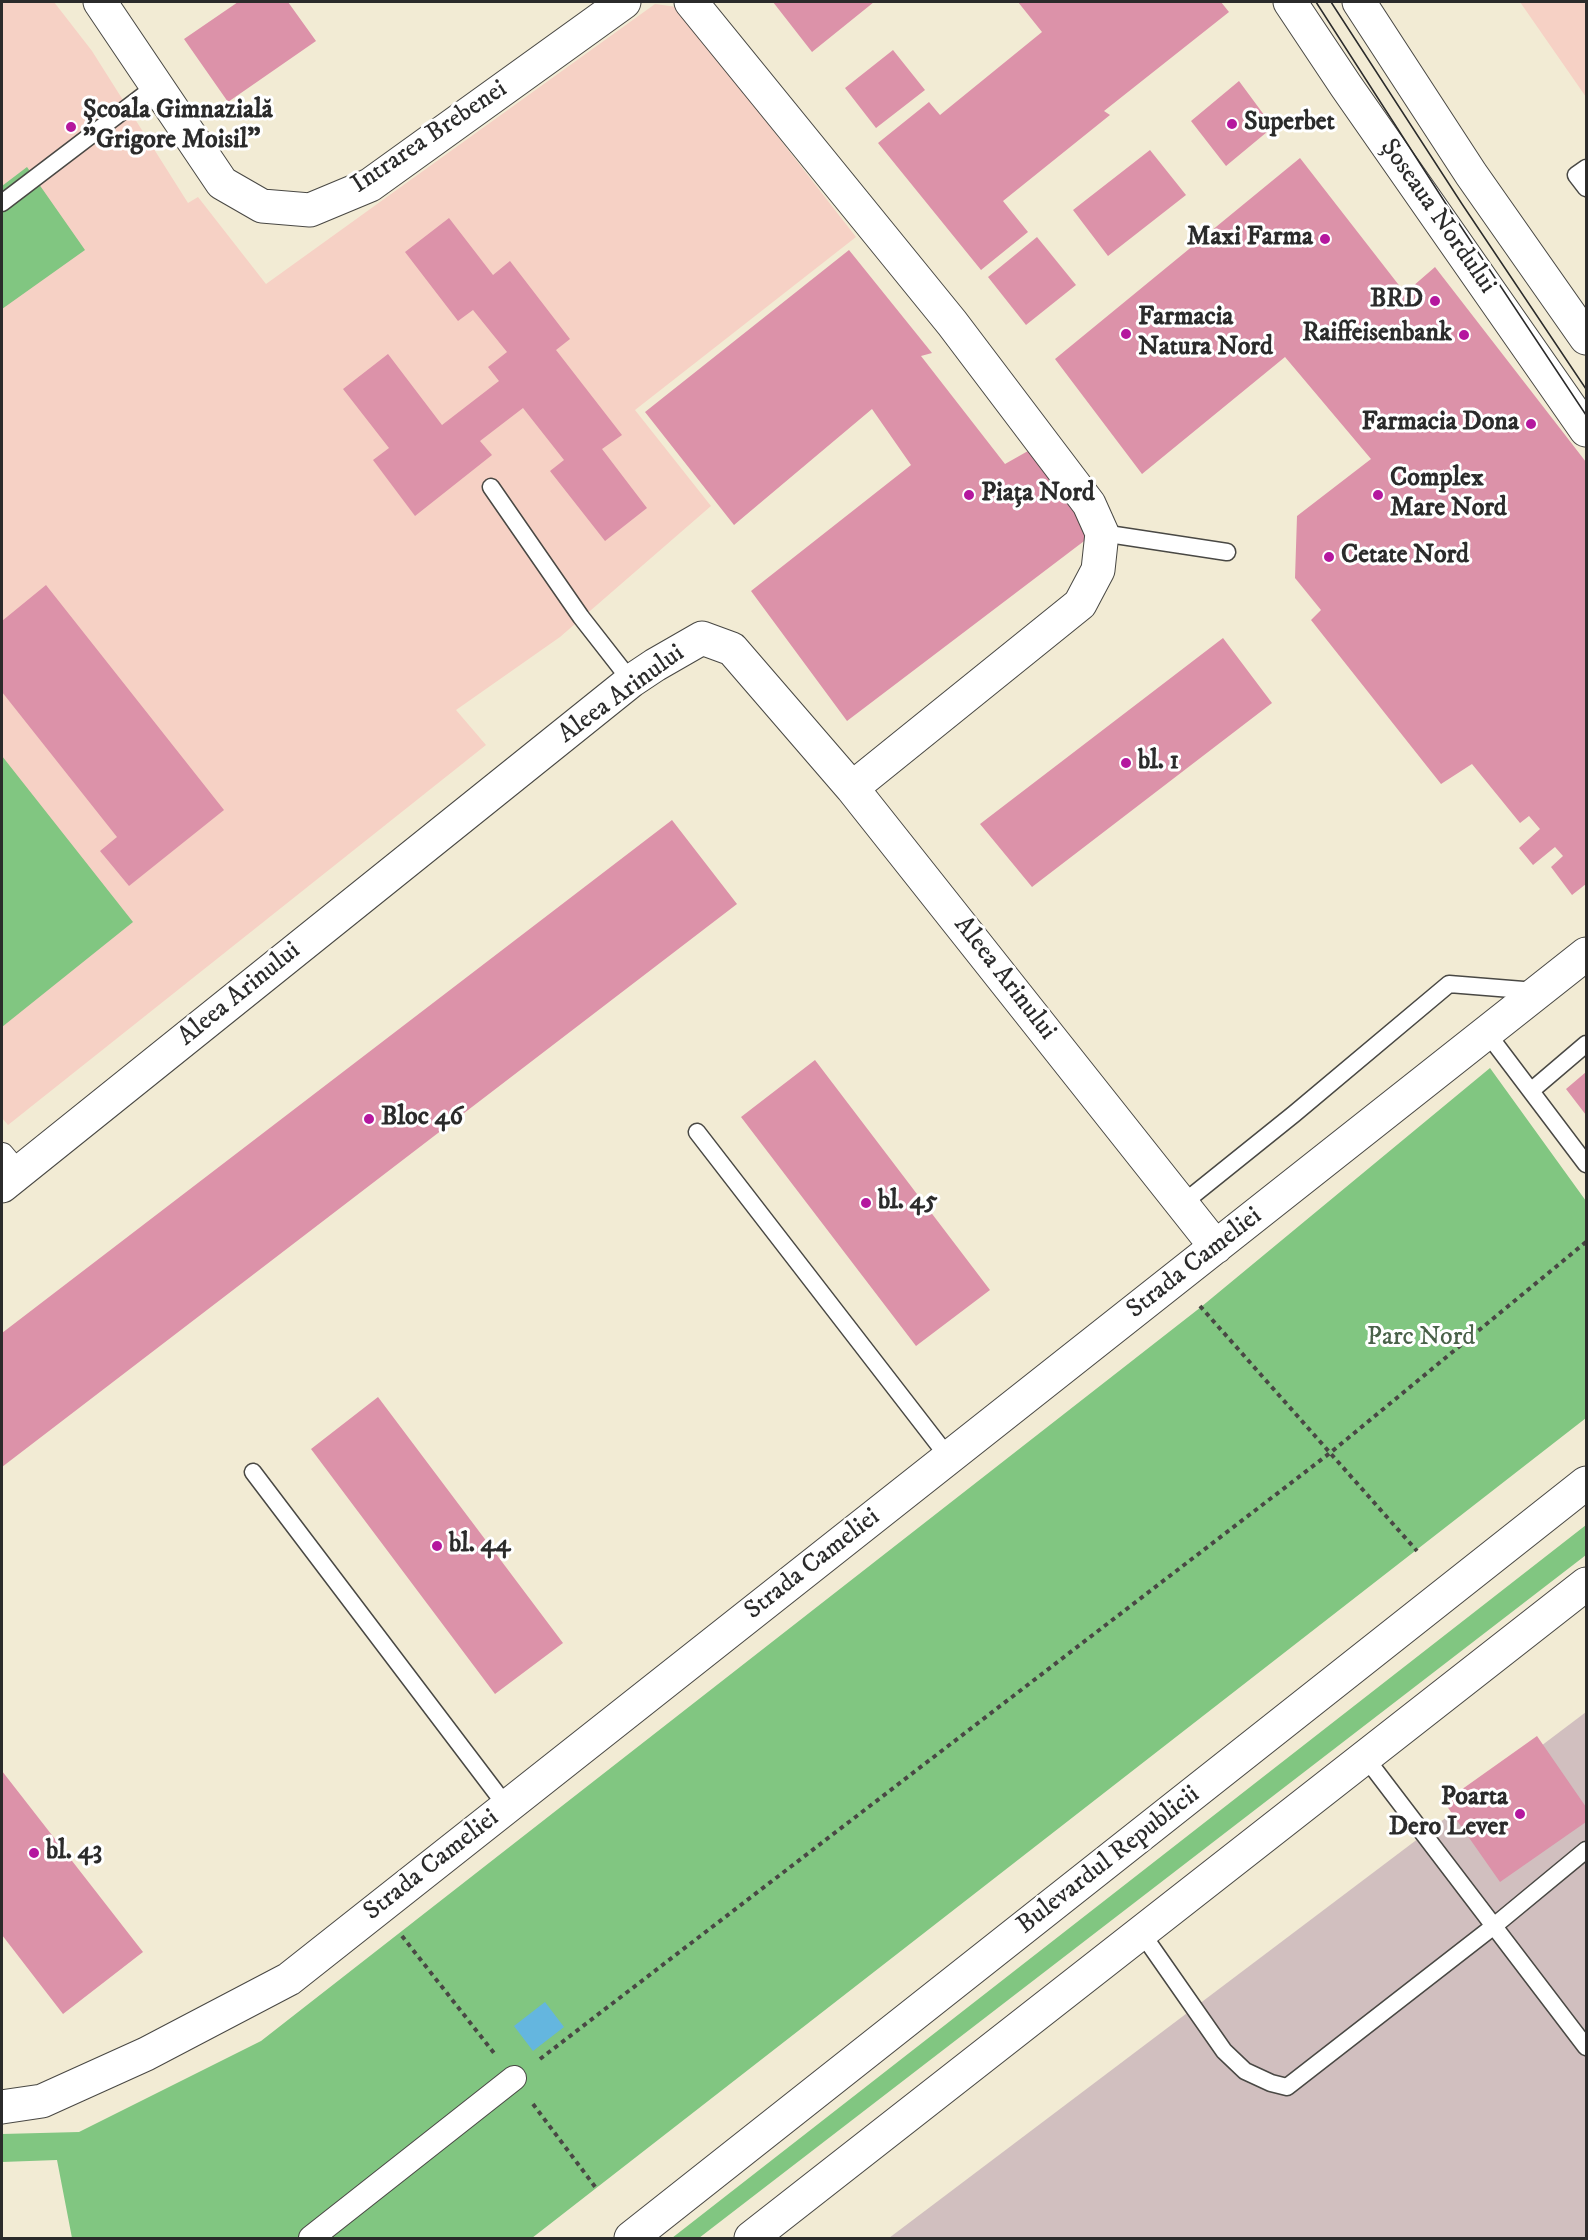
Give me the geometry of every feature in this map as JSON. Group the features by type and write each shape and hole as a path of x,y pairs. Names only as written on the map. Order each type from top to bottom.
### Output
{"street":[{"name":"Intrarea Brebenei","path":"100,2 222,183 262,206 310,210 370,186 624,2"},
{"path":"691,2 952,323 1089,504 1102,533 1098,570 1080,604 852,788"},
{"name":"Șoseaua Nordului","path":"1290,2 1346,86 1587,430"},
{"name":"Șoseaua Nordului","path":"1359,2 1471,174 1587,338"},
{"name":"Aleea Arinului","path":"7,1172 631,681 702,639 732,650 852,788 1216,1247"},
{"name":"Strada Cameliei","path":"2,2107 42,2101 146,2054 290,1979 1587,954"},
{"name":"Bulevardul Republicii","path":"631,2238 1587,1483"},
{"path":"751,2238 1587,1584"},
{"path":"311,2238 514,2078"}],"lane":[{"path":"2,203 157,85"},
{"path":"1587,168 1576,175 1587,188"},
{"path":"491,487 581,617 631,681"},
{"path":"1102,533 1227,552"},
{"path":"1182,1204 1449,984 1540,991"},
{"path":"1487,1033 1587,1164"},
{"path":"1532,1090 1587,1044"},
{"path":"698,1132 949,1458"},
{"path":"253,1472 507,1807"},
{"path":"1365,1757 1587,2047"},
{"path":"1141,1932 1224,2051 1245,2071 1270,2083 1287,2087 1494,1926 1587,1850"}],"path":[{"path":"514,2078 1330,1453 1587,1242"},
{"path":"1176,1278 1417,1551"},
{"path":"380,1907 514,2078 596,2188"}],"shaded area":[{"path":"2,2 54,2 92,51 188,203 198,197 266,284 655,4 677,7 856,237 635,410 711,506 560,637 456,710 486,745 8,1125 2,1118"},
{"path":"1520,2 1586,2 1586,97"},
{"path":"1586,1712 1586,2238 889,2238"}],"green space":[{"path":"27,167 85,250 2,309 2,186"},
{"path":"2,756 133,922 2,1027"},
{"name":"Parc Nord","path":"1490,1068 1586,1201 1586,1418 532,2238 72,2238 57,2160 2,2162 2,2134 79,2132 261,2041 1201,1307"},
{"path":"1586,1525 1586,1555 699,2238 672,2238"}],"water":[{"path":"545,2002 564,2027 533,2051 514,2026"}],"building":[{"path":"238,2 288,2 316,41 228,102 184,39"},
{"path":"773,2 874,2 812,52"},
{"path":"1018,2 1221,2 1229,12 1104,111 1110,115 1003,201 1028,232 981,270 878,143 929,102 940,115 1042,32"},
{"path":"893,50 925,90 876,128 845,88"},
{"path":"1239,81 1273,127 1226,166 1191,121"},
{"path":"1150,150 1186,195 1108,256 1073,210"},
{"name":"Complex Mare Nord","path":"1300,158 1405,293 1435,267 1586,462 1586,884 1572,895 1551,867 1563,856 1555,847 1533,865 1519,848 1540,829 1529,816 1520,823 1472,764 1441,784 1311,620 1321,610 1295,578 1297,516 1371,459 1285,357 1142,474 1055,359"},
{"path":"449,218 493,275 510,261 570,339 556,350 622,435 602,449 647,508 605,541 550,471 564,460 523,408 480,441 492,455 415,516 373,460 389,448 343,389 388,354 442,425 499,381 488,367 507,352 473,310 458,321 405,252"},
{"path":"1037,237 1076,285 1026,325 988,277"},
{"name":"Piața Nord","path":"849,250 932,353 921,356 1005,464 1028,451 1096,532 847,721 751,591 911,465 872,409 734,525 645,412"},
{"path":"46,585 224,810 129,886 100,851 117,837 2,692 2,621"},
{"name":"bl. 1","path":"1223,638 1272,703 1032,887 980,824"},
{"name":"Bloc 46","path":"672,820 737,904 2,1467 2,1333"},
{"name":"bl. 45","path":"815,1060 990,1290 916,1346 741,1117"},
{"path":"1586,1072 1586,1115 1566,1089"},
{"name":"bl. 44","path":"378,1397 563,1643 495,1694 311,1449"},
{"name":"Poarta Dero Lever","path":"1537,1736 1586,1807 1586,1822 1500,1882 1444,1802"},
{"name":"bl. 43","path":"2,1771 143,1952 63,2014 2,1935"}],"tram line":[{"path":"1316,2 1586,415"},
{"path":"1331,2 1586,389"}],"place":[{"name":"Superbet","path":"1232,124"},
{"name":"Școala Gimnazială \"Grigore Moisil\"","path":"71,127"},
{"name":"Maxi Farma","path":"1325,239"},
{"name":"BRD","path":"1435,301"},
{"name":"Farmacia Natura Nord","path":"1126,334"},
{"name":"Raiffeisenbank","path":"1464,335"},
{"name":"Farmacia Dona","path":"1531,424"},
{"name":"Piața Nord","path":"969,495"},
{"name":"Complex Mare Nord","path":"1378,495"},
{"name":"Cetate Nord","path":"1329,557"},
{"name":"bl. 1","path":"1126,763"},
{"name":"Bloc 46","path":"369,1119"},
{"name":"bl. 45","path":"866,1203"},
{"name":"bl. 44","path":"437,1546"},
{"name":"Poarta Dero Lever","path":"1520,1814"},
{"name":"bl. 43","path":"34,1853"}]}
